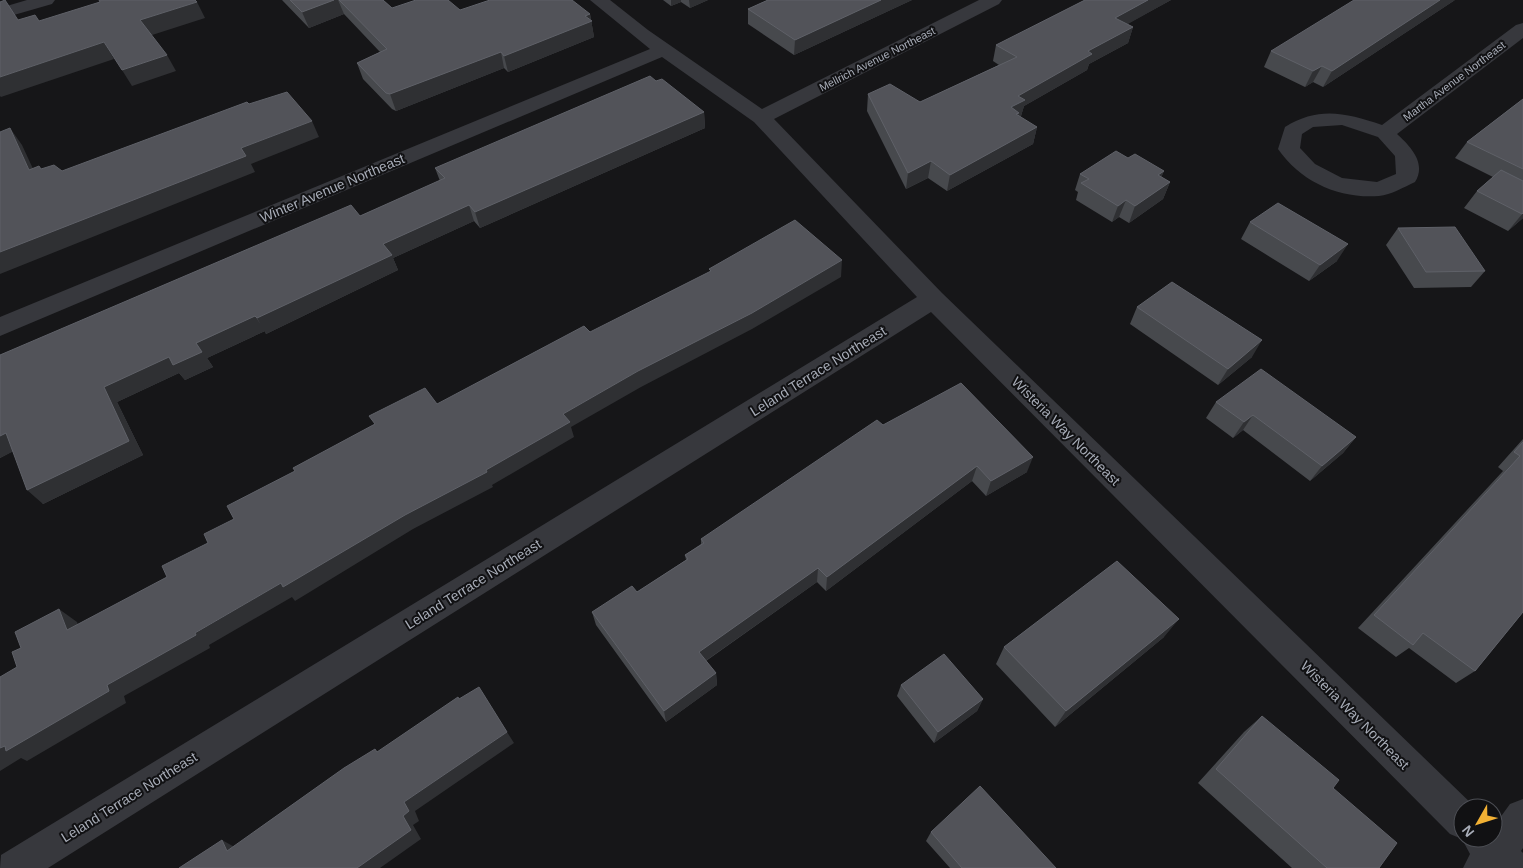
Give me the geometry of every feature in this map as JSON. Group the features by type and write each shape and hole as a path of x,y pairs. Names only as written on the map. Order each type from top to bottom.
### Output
{"street":[{"path":"0,14 46,0"},
{"name":"Wisteria Way Northeast","path":"599,0 663,50 761,118 933,299 1453,811"},
{"name":"Mellrich Avenue Northeast","path":"761,118 993,0"},
{"name":"Martha Avenue Northeast","path":"1385,133 1523,29"},
{"name":"Winter Avenue Northeast","path":"0,327 663,50"},
{"path":"1344,119 1385,133 1406,155 1407,176 1379,189 1337,185 1307,169 1289,149 1292,131 1308,121 1344,119"},
{"name":"Leland Terrace Northeast","path":"14,868 933,299"},
{"path":"1493,857 1523,817"}],"building":[{"path":"5,0 18,20 35,15 39,21 100,2 99,0 195,0 197,2 140,20 167,55 122,70 104,42 0,77 0,2"},
{"path":"290,0 334,0 302,12"},
{"path":"339,0 383,0 392,8 416,0 448,0 460,10 490,0 572,0 590,14 585,16 592,21 504,56 501,52 390,94 386,93 357,63 387,49"},
{"path":"768,0 881,0 795,40 748,9"},
{"path":"1085,0 1148,0 1115,18 1133,27 1088,51 1092,54 1018,96 1025,100 1011,107 1019,113 1016,114 1037,127 950,175 931,161 908,173 868,94 890,84 920,102 1017,57 996,45"},
{"path":"1354,0 1440,0 1332,71 1322,66 1313,71 1271,51"},
{"path":"650,76 656,81 662,79 704,112 475,212 469,205 383,244 392,255 257,318 255,316 196,343 202,352 173,365 169,357 104,387 129,441 27,490 6,433 0,436 0,355 351,205 360,216 445,178 435,168"},
{"path":"287,92 312,121 241,148 246,156 0,252 0,132 10,128 29,170 39,166 41,169 54,165 62,171 247,102 249,104"},
{"path":"1523,99 1523,169 1467,142"},
{"path":"1116,151 1128,158 1135,154 1164,171 1158,175 1170,182 1135,206 1126,200 1118,206 1081,183 1089,179 1080,174"},
{"path":"1501,170 1523,181 1522,214 1477,191"},
{"path":"1278,203 1348,244 1320,265 1250,222"},
{"path":"795,220 842,260 752,313 638,371 563,414 570,422 486,470 487,472 405,515 283,587 281,583 195,633 196,635 107,685 109,691 6,751 5,746 0,748 0,677 17,667 12,652 21,648 15,632 59,609 67,630 167,577 162,566 208,543 204,534 234,519 227,506 295,471 293,468 375,424 369,416 425,388 437,404 584,326 590,332 711,271 709,269"},
{"path":"1455,227 1485,271 1426,272 1398,228"},
{"path":"1172,282 1262,340 1228,369 1137,307"},
{"path":"1261,369 1356,437 1322,466 1253,415 1244,422 1216,402"},
{"path":"961,383 1033,457 991,481 977,466 827,577 818,568 699,652 716,673 664,711 592,612 632,586 637,592 688,559 685,555 704,543 701,539 877,420 883,425"},
{"path":"1523,442 1523,612 1475,671 1423,633 1413,645 1374,615 1520,456 1514,452"},
{"path":"1117,561 1179,619 1066,711 1004,647"},
{"path":"944,654 983,699 938,732 901,685"},
{"path":"479,687 507,732 404,802 409,811 403,816 411,830 357,868 179,868 222,840 227,851 344,768 375,749 377,752 458,697 459,699"},
{"path":"1262,716 1339,780 1333,788 1397,843 1379,868 1327,868 1216,769"},
{"path":"980,786 1056,868 962,868 931,832"}]}
